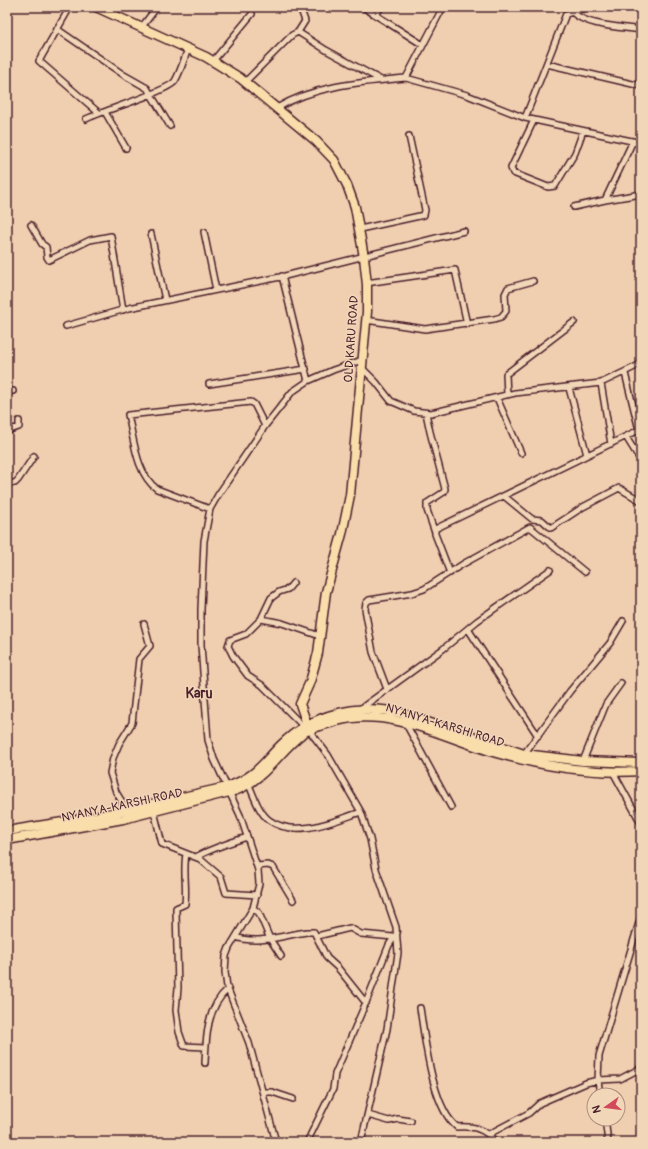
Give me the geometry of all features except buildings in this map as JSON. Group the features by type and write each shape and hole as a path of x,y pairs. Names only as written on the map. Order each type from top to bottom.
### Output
{"main road":[{"name":"OLD KARU ROAD","path":"96,7 213,60 277,108 323,148 334,160 347,185 360,229 366,283 366,320 350,495 342,534 326,592 318,653 310,682 300,704 306,727"},
{"name":"NYANYA-KARSHI ROAD","path":"7,831 27,828 38,831 90,826 154,811 228,789 255,773 282,744 306,727 322,718 359,710 386,710 400,713 524,754 583,761 641,763"},
{"name":"NYANYA-KARSHI ROAD","path":"7,840 27,837 38,831 127,810 249,785 270,766 306,727 358,717 389,718 525,761 560,767 613,772 641,771"}],"street":[{"path":"70,7 39,59 40,63 99,113"},
{"path":"141,28 157,7"},
{"path":"244,82 292,34 298,32 305,21 300,7"},
{"path":"363,7 423,45"},
{"path":"376,16 381,7"},
{"path":"406,78 443,7"},
{"path":"525,118 566,14 571,9 589,7"},
{"path":"571,9 576,15 594,23 641,30"},
{"path":"213,60 252,14"},
{"path":"57,29 124,75 143,84 151,94 170,126"},
{"path":"298,32 326,50 382,80"},
{"path":"86,119 170,86 175,81 188,49"},
{"path":"547,64 641,86"},
{"path":"277,108 289,101 307,94 356,83 406,78 467,95 525,118 641,143"},
{"path":"105,112 126,148"},
{"path":"534,120 511,168 513,173 548,187 555,186 575,153 583,131"},
{"path":"360,229 424,215 425,210 409,136"},
{"path":"605,200 633,141"},
{"path":"574,207 641,194"},
{"path":"31,225 42,244 46,247 47,257 49,260 90,240 111,236 123,310"},
{"path":"66,326 123,310 282,276 364,257 464,231"},
{"path":"204,232 216,290"},
{"path":"151,234 166,300"},
{"path":"366,283 454,270 467,324"},
{"path":"282,276 308,381"},
{"path":"366,320 425,329 467,324 501,317 506,311 505,294 508,288 533,281"},
{"path":"507,394 506,374 574,322"},
{"path":"276,1142 264,1092 249,1043 228,989 225,972 226,956 253,908 259,884 257,866 240,815 214,759 208,740 201,645 204,541 210,509 265,426 292,392 308,381 333,370 361,364 391,401 414,411 426,413 497,398 507,394 569,388 601,383 625,373 641,364"},
{"path":"209,384 306,369"},
{"path":"434,530 468,512 640,430 625,373"},
{"path":"601,383 611,444"},
{"path":"569,388 587,455"},
{"path":"7,392 13,391"},
{"path":"497,398 521,453"},
{"path":"210,509 157,489 151,484 142,472 128,415 250,402 254,404 265,426"},
{"path":"426,413 445,489 444,492 427,503 427,510 450,573"},
{"path":"7,431 17,428 19,426 19,421"},
{"path":"626,437 641,461"},
{"path":"7,483 15,483 18,480 34,456"},
{"path":"504,496 532,519 542,520 551,528 583,507 619,488 641,500"},
{"path":"387,689 373,652 365,609 366,603 380,597 412,593 424,589 463,564 531,527 585,572"},
{"path":"359,710 477,621 550,570"},
{"path":"293,583 288,589 279,592 271,598 265,607 261,619 246,634 230,640 228,644 229,649 248,676 262,685 306,727 328,755 361,812 370,839 376,869 395,935 398,953 387,1029 361,1142"},
{"path":"261,619 320,636"},
{"path":"524,754 570,691 610,643 623,621"},
{"path":"127,810 116,792 110,774 113,758 134,718 139,659 150,646 144,624"},
{"path":"468,629 538,736"},
{"path":"583,761 606,704 621,682"},
{"path":"406,724 451,807"},
{"path":"613,772 641,823"},
{"path":"249,785 268,820 278,824 298,828 319,826 361,812"},
{"path":"154,811 162,844 196,857 221,877 226,893 257,895"},
{"path":"196,857 209,850 247,837"},
{"path":"186,854 184,867 184,878 187,886 185,904 176,908 178,988 176,1010 179,1032 184,1046 205,1047"},
{"path":"257,866 268,865 273,867 293,900"},
{"path":"253,908 262,919 270,939 281,956"},
{"path":"599,1087 599,1056 641,916"},
{"path":"317,936 350,928 360,934 395,935"},
{"path":"236,937 246,940 270,939 314,932 327,958 338,968 366,1003"},
{"path":"307,1142 333,1089 335,1074 366,1003 380,966 395,935"},
{"path":"205,1062 208,1023 218,998 228,989"},
{"path":"420,1008 434,1084 443,1109 450,1122 457,1127 469,1126 480,1128 489,1134 495,1142"},
{"path":"489,1134 525,1116 540,1103 586,1083 598,1080 620,1079 629,1076 641,1068"},
{"path":"264,1092 272,1092 293,1099"},
{"path":"368,1115 389,1121 398,1119 411,1121"},
{"path":"606,1127 608,1142"}],"district":[{"name":"Karu","path":"199,693"}]}
